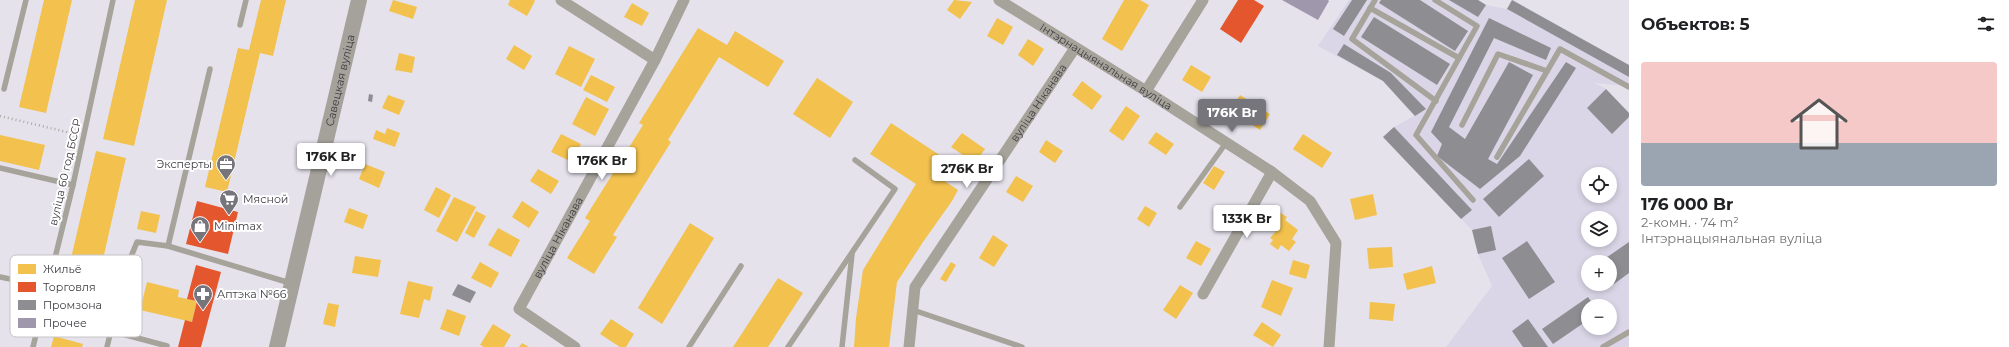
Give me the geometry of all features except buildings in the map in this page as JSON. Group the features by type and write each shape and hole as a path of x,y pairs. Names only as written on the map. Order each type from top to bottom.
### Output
{"main road":[{"name":"Савецкая вуліца","path":"277,347 359,0"}],"street":[{"path":"561,0 655,60"},
{"name":"вуліца Ніканава","path":"575,347 519,309 655,60 684,0"},
{"name":"Інтэрнацыянальная вуліца","path":"999,0 1146,91 1272,172 1310,201 1336,243 1329,347"},
{"path":"1146,91 1203,0"},
{"name":"вуліца Ніканава","path":"909,347 915,286 1075,48"},
{"path":"1203,294 1272,172"}],"lane":[{"path":"4,89 26,0"},
{"name":"вуліца 60 год БССР","path":"56,255 73,185 113,0"},
{"path":"240,24 246,0"},
{"path":"1375,0 1352,39 1436,101"},
{"path":"1435,0 1477,26 1416,135 1473,200"},
{"path":"1370,8 1459,58"},
{"path":"1497,157 1560,49 1629,87"},
{"path":"1462,125 1498,54 1547,71"},
{"path":"168,246 210,69"},
{"path":"1180,207 1226,143"},
{"path":"788,347 895,189 855,160"},
{"path":"0,168 73,185"},
{"path":"132,255 137,242 168,246 292,284"},
{"path":"842,347 852,252"},
{"path":"689,347 741,266"},
{"path":"0,277 10,279"},
{"path":"913,310 1010,345 1022,347"},
{"path":"1603,347 1628,334"},
{"name":"вуліца 60 год БССР","path":"33,347 36,337"},
{"path":"107,347 110,337"},
{"path":"133,337 167,346"}],"path":[{"path":"0,116 83,136"}],"shaded area":[{"path":"1349,0 1478,0 1486,5 1507,9 1513,0 1629,65 1629,86 1594,83 1606,89 1629,113 1629,347 1446,347 1492,286 1478,254 1472,230 1383,137 1394,127 1414,116 1383,81 1318,46"}],"place":[{"name":"Эксперты","path":"226,181"},
{"name":"Мясной","path":"229,216"},
{"name":"Minimax","path":"200,243"},
{"name":"Аптэка №66","path":"203,311"}]}
